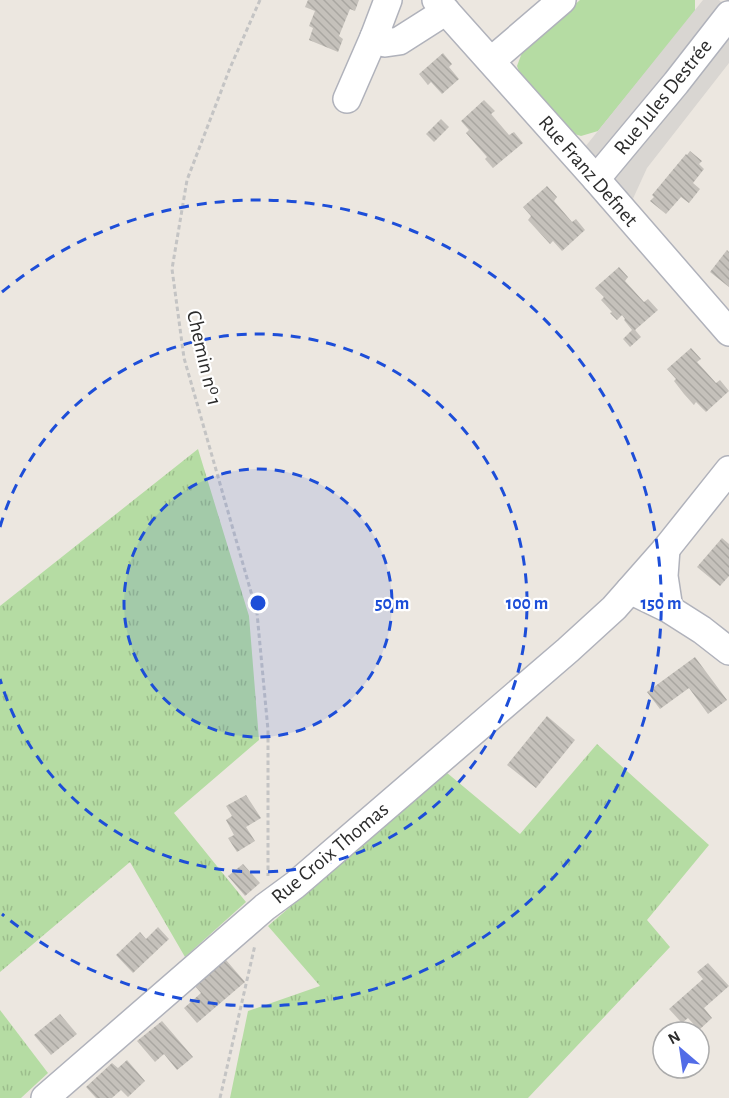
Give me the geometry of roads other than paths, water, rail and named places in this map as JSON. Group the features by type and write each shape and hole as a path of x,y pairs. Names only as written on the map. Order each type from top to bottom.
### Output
{"street":[{"path":"347,99 388,0"},
{"path":"491,62 562,0"},
{"path":"719,0 729,6"},
{"path":"374,37 385,43 399,41 441,6"},
{"name":"Rue Franz Defnet","path":"441,6 729,332"},
{"name":"Rue Jules Destrée","path":"596,179 729,15"},
{"name":"Rue Croix Thomas","path":"45,1098 265,907 295,885 568,650 629,591 729,470"},
{"path":"666,549 664,576 669,609"},
{"path":"629,591 669,609 729,651"}]}
